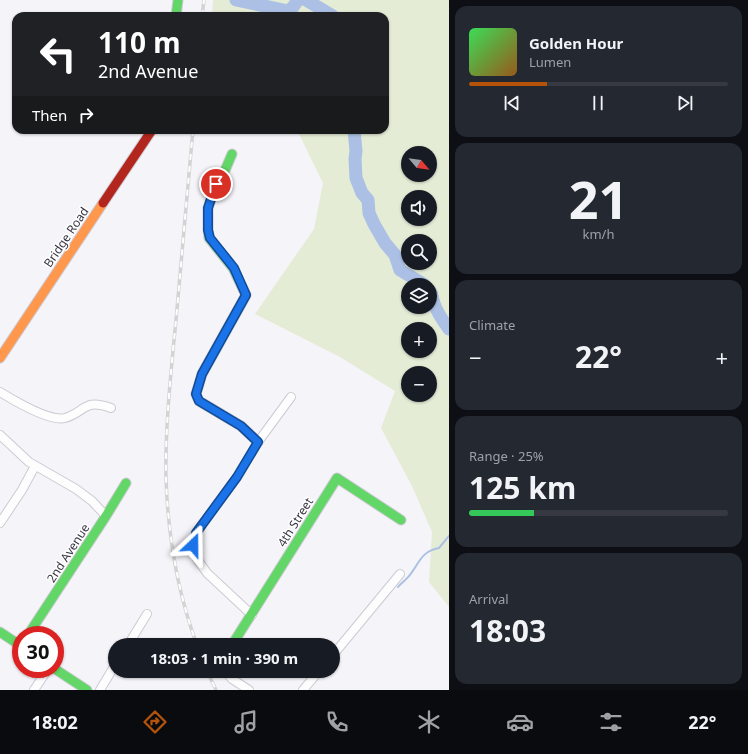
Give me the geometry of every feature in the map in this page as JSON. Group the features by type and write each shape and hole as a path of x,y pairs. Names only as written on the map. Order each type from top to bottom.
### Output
{"street":[{"path":"176,12 178,0"},
{"name":"Bridge Road","path":"0,358 149,134"},
{"path":"232,154 223,175 216,184 208,208 208,230 210,238 234,268 246,295 202,374 196,394 199,401 241,426 258,442"},
{"path":"0,392 23,406 56,418 65,418 90,404 102,404 110,408"},
{"path":"252,615 207,573 197,559 193,545 194,538 237,477 258,442 291,397"},
{"path":"0,435 35,466 76,489 92,501 106,516"},
{"path":"0,523 22,490 35,466"},
{"name":"4th Street","path":"237,638 337,478 386,508 401,520"},
{"name":"2nd Avenue","path":"34,626 126,483"},
{"path":"340,647 400,574"},
{"path":"132,638 147,614"},
{"path":"0,632 12,640"},
{"path":"64,675 87,690"},
{"path":"100,690 108,677"},
{"path":"34,690 42,678"},
{"path":"231,678 249,690"},
{"path":"303,690 313,678"}],"green space":[{"path":"213,0 449,0 449,607 429,582 432,532 412,486 381,428 395,391 340,357 255,314 314,229 323,183 299,134 389,134 389,12 212,12"}],"waterway":[{"path":"236,0 288,11 298,0"},
{"path":"306,0 326,12"},
{"path":"354,134 356,178 362,193 368,200 369,213 385,243 395,255 400,270 413,278"},
{"path":"437,310 449,329"},
{"path":"398,587 409,576 424,555 439,548 449,536"}],"railway":[{"path":"202,12 204,0"},
{"path":"193,134 169,399 166,439 166,479 169,521 175,564 184,605 195,638"},
{"path":"210,678 216,690"}],"traffic: fast":[{"path":"176,12 178,0"},
{"path":"232,154 223,175 216,184 208,208 208,230 209,238 233,268 246,295 202,374 196,394 199,401 241,426 258,442"},
{"path":"236,638 337,478 401,520"},
{"path":"34,626 126,483"},
{"path":"0,632 12,640"},
{"path":"64,675 87,690"}],"traffic: slow":[{"path":"0,358 103,203"}],"traffic: jam":[{"path":"103,203 149,134"}],"route":[{"path":"193,545 196,533 237,477 258,442 241,426 199,401 196,394 202,374 246,295 234,268 210,238 208,230 208,208 216,184"}]}
